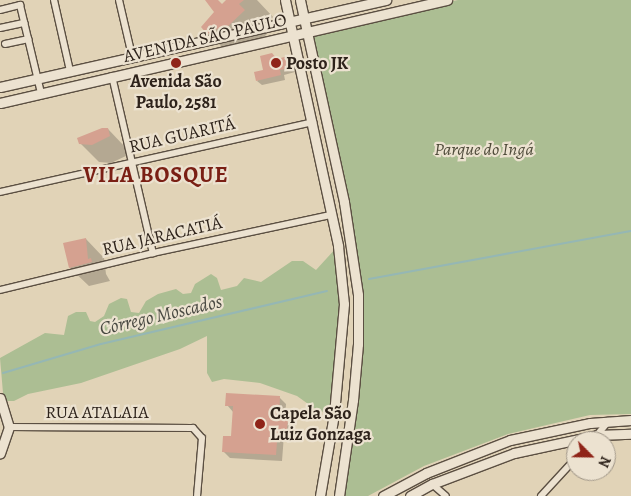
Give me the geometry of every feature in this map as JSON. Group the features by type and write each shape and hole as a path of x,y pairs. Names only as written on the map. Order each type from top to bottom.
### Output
{"main road":[{"path":"285,0 313,122 340,261 343,340 334,414 320,496"},
{"path":"300,0 344,202 358,295 358,344 354,400 339,496"},
{"name":"AVENIDA SÃO PAULO","path":"0,87 289,20 386,0"},
{"name":"AVENIDA SÃO PAULO","path":"0,103 448,0"},
{"path":"0,398 9,427 0,453"},
{"path":"383,496 426,473 510,440 609,421 631,420"},
{"path":"616,436 631,434"},
{"path":"410,496 432,484 514,453 566,443"}],"street":[{"path":"54,0 70,71"},
{"path":"119,0 132,56"},
{"path":"0,10 20,5 41,93"},
{"path":"0,28 24,22"},
{"path":"5,44 28,39"},
{"path":"112,76 134,162 153,253"},
{"name":"RUA GUARITÁ","path":"0,192 313,122"},
{"name":"RUA JARACATIÁ","path":"0,290 153,253 331,215"},
{"path":"601,431 609,421"},
{"name":"RUA ATALAIA","path":"9,427 186,427 196,429 202,438 197,496"},
{"path":"541,496 566,469"},
{"path":"432,484 446,496"}],"green space":[{"name":"Parque do Ingá","path":"458,0 631,0 631,414 590,415 508,434 424,466 368,496 341,496 359,296 310,33"},
{"path":"337,247 343,304 333,413 318,411 297,396 260,383 224,379 212,382 207,373 207,336 180,349 81,383 28,394 14,401 6,401 3,393 0,358 45,333 64,335 68,316 76,312 86,312 90,321 95,322 104,316 109,304 121,298 127,299 131,312 139,313 146,301 158,294 176,289 183,294 191,293 195,284 211,274 217,278 221,290 237,286 244,278 261,282 292,261 303,261 316,270"}],"building":[{"path":"205,0 218,0 222,4 226,0 244,0 239,4 245,10 224,30 219,28 207,34 201,27 214,12"},
{"name":"Posto JK","path":"272,53 277,59 288,56 291,68 280,70 281,75 256,81 254,72 263,70 260,56"},
{"path":"102,128 108,128 110,136 92,145 79,144 77,138"},
{"path":"86,238 88,259 91,258 92,262 69,268 63,243"},
{"name":"Capela São Luiz Gonzaga","path":"226,393 280,396 279,419 288,420 287,430 278,429 276,455 222,452 223,436 231,436 233,406 225,406"}],"waterway":[{"name":"Córrego Moscados","path":"369,279 631,231"},
{"name":"Córrego Moscados","path":"3,373 101,344 327,291"}],"place":[{"name":"Avenida São Paulo, 2581","path":"176,63"},
{"name":"Posto JK","path":"276,63"},
{"name":"Capela São Luiz Gonzaga","path":"260,424"}],"district":[{"name":"VILA BOSQUE","path":"156,176"}]}
